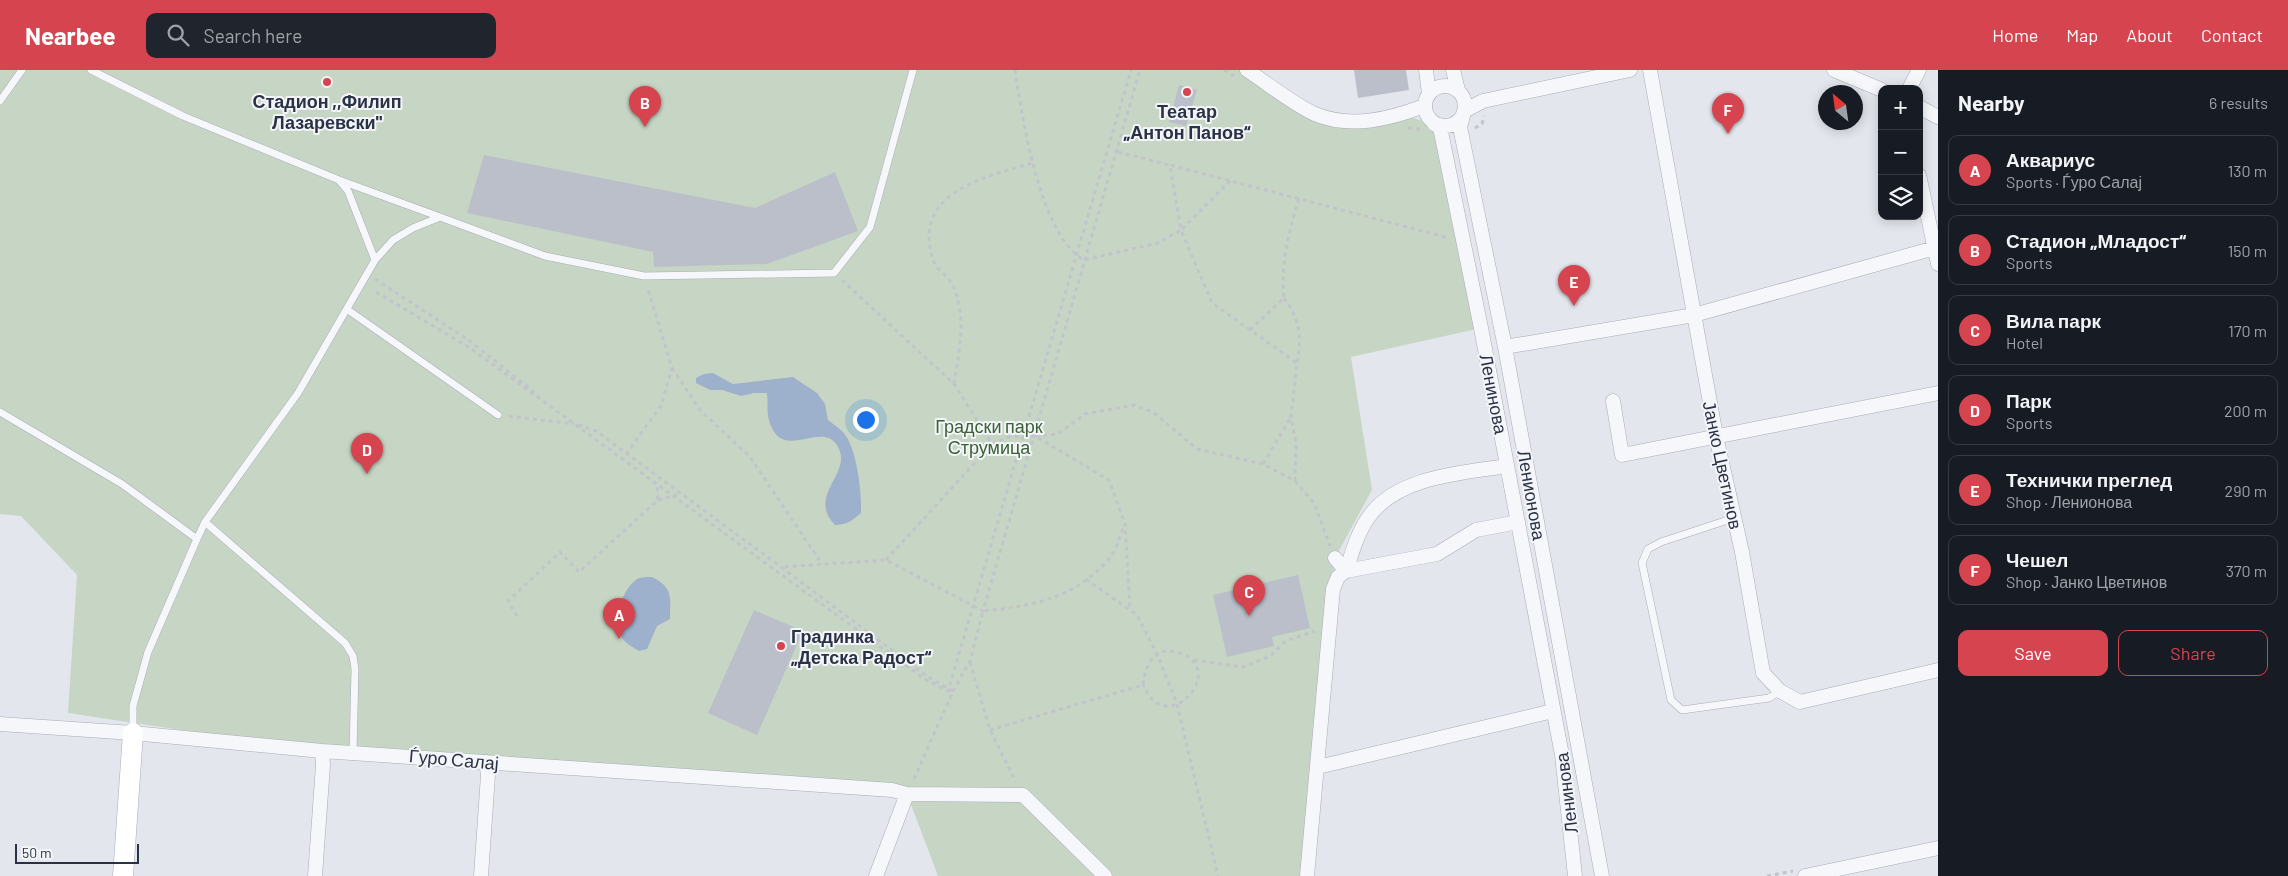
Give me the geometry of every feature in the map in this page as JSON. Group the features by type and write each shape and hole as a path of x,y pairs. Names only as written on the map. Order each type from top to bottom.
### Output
{"street":[{"path":"1247,70 1315,114 1345,121 1372,121 1402,114 1427,100 1444,86 1483,101"},
{"path":"1426,70 1427,100 1432,122"},
{"path":"1453,70 1460,93 1465,102 1464,114"},
{"path":"1402,114 1450,126 1483,101 1630,70"},
{"name":"Јанко Цветинов","path":"1650,70 1716,436 1734,518 1763,673 1780,691 1800,702 1938,670"},
{"path":"1834,70 1878,88"},
{"path":"1911,85 1919,70"},
{"path":"1923,109 1938,117"},
{"name":"Ленионова","path":"1464,114 1460,127 1505,347 1602,876"},
{"name":"Ленинова","path":"1432,122 1440,127 1464,241 1554,711 1562,755 1575,876"},
{"path":"1923,193 1938,264"},
{"path":"1505,347 1694,315 1935,248"},
{"path":"1614,401 1622,455 1938,393"},
{"path":"1346,571 1360,531 1369,516 1394,494 1435,476 1507,466"},
{"path":"1307,876 1318,767 1328,629 1333,588 1338,577 1346,571 1437,554 1476,530 1518,522"},
{"path":"1335,558 1346,571"},
{"path":"1318,767 1554,711"},
{"name":"Ѓуро Салај","path":"0,724 133,733 322,751 892,790 907,794 1023,795"},
{"path":"123,876 133,733"},
{"path":"315,876 323,765 322,751"},
{"path":"481,876 488,775 486,762"},
{"path":"876,876 907,794"},
{"path":"1023,795 1105,876"},
{"path":"1804,876 1938,848"}],"lane":[{"path":"0,101 22,70"},
{"path":"91,70 182,116 339,180 545,256 644,276 834,273 870,228 913,70"},
{"path":"339,180 348,191 375,260"},
{"path":"133,733 134,706 148,652 205,522 298,393 348,310 375,260 393,240 413,228 440,217"},
{"path":"348,310 498,415"},
{"path":"0,412 122,484 197,539"},
{"path":"1734,518 1661,542 1648,549 1642,562 1671,700 1682,710 1769,698 1780,691"},
{"path":"205,522 345,644 353,656 355,669 353,753"}],"path":[{"path":"1015,70 1021,115 1040,192 1061,236 1076,256 1084,260 1158,243 1181,230 1231,180"},
{"path":"907,794 951,690 973,606 1130,70"},
{"path":"951,690 970,662 1140,70"},
{"path":"1118,152 1464,241"},
{"path":"954,384 961,334 960,310 952,282 935,265 928,243 929,222 941,203 982,178 1033,162"},
{"path":"1170,165 1181,230 1212,303 1297,363"},
{"path":"1295,481 1296,444 1290,417 1300,331 1284,298 1281,269 1286,243 1299,198"},
{"path":"834,273 954,384 992,444"},
{"path":"367,274 470,340 575,424"},
{"path":"644,276 672,368 700,410 750,457 822,565"},
{"path":"376,292 470,348 926,680 948,691 951,690"},
{"path":"1250,330 1284,298"},
{"path":"626,454 661,406 672,368"},
{"path":"886,560 992,444 1008,437 1058,434 1085,414 1134,405 1153,412 1197,449 1263,464 1295,481 1314,503 1335,558"},
{"path":"498,415 575,424 596,431 928,677 951,690"},
{"path":"1263,464 1290,417"},
{"path":"1034,436 1109,480 1125,524 1130,610"},
{"path":"657,477 658,500"},
{"path":"517,616 508,601 560,552 579,572 658,500 681,494"},
{"path":"781,567 886,560 983,612 1036,605 1086,579 1110,558 1125,524"},
{"path":"1086,579 1137,615 1157,654 1178,704 1218,876"},
{"path":"1193,660 1198,671 1197,684 1191,696 1178,704 1165,706 1152,699 1144,685 1145,668 1157,654 1173,651 1193,660 1243,667 1270,656 1286,641 1328,629"},
{"path":"970,662 990,730 1023,795"},
{"path":"990,730 1144,685"}],"green space":[{"name":"Градски парк Струмица","path":"0,70 1247,70 1315,114 1345,121 1402,114 1440,127 1481,328 1351,357 1372,490 1335,558 1307,876 938,876 907,794 322,751 68,713 77,575 21,516 0,514"}],"water":[{"path":"713,373 733,384 793,377 817,393 825,404 828,420 843,432 852,448 861,494 861,513 850,522 835,525 827,514 825,504 827,494 840,466 841,457 838,447 831,439 822,437 791,441 781,439 774,431 768,416 767,393 741,396 722,390 710,390 696,383 696,378 704,374"},
{"path":"652,577 664,585 669,594 670,619 657,626 647,649 639,651 626,643 621,636 618,621 620,605 631,584 639,578"}],"building":[{"path":"1354,70 1406,70 1409,90 1358,98"},
{"path":"1179,85 1197,90 1186,126 1169,122"},
{"path":"484,155 755,208 835,172 858,231 767,264 654,267 653,252 467,213"},
{"path":"1298,575 1310,628 1272,637 1274,646 1227,657 1213,595"},
{"path":"754,610 803,631 757,735 708,713"}],"place":[{"name":"Стадион ,,Филип Лазаревски\"","path":"327,82"},
{"name":"Театар „Антон Панов“","path":"1187,92"},
{"name":"Стадион „Младост“","path":"645,127"},
{"name":"Чешел","path":"1728,134"},
{"name":"Технички преглед","path":"1574,306"},
{"name":"Парк","path":"367,474"},
{"name":"Вила парк","path":"1249,616"},
{"name":"Аквариус","path":"619,639"},
{"name":"Градинка „Детска Радост“","path":"781,646"}]}
